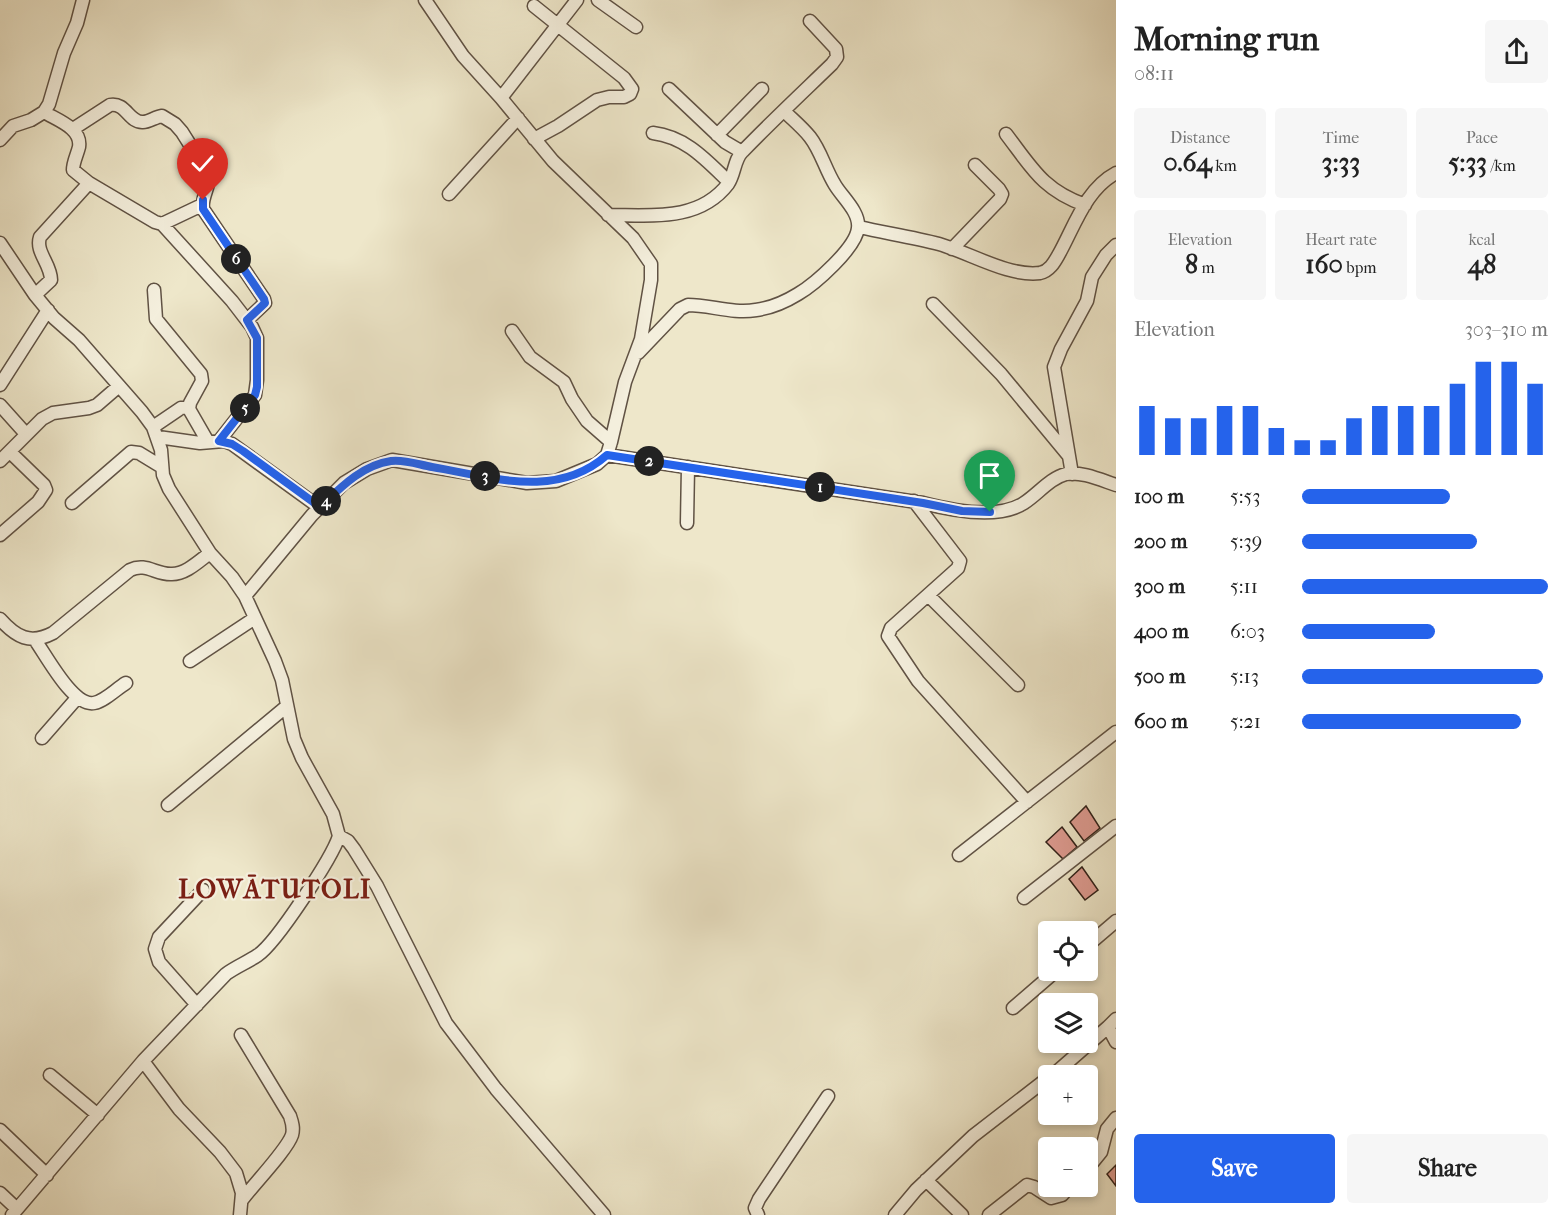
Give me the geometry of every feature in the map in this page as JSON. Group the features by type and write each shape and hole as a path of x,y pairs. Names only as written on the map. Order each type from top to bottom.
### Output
{"street":[{"path":"2,134 13,126 44,112 49,104 83,0"},
{"path":"245,596 320,507 344,483 367,469 392,460 527,483 556,481 587,469 607,455 611,442 625,382 641,339 651,280 651,264 633,238 534,139 463,56 425,0"},
{"path":"501,98 577,0"},
{"path":"598,0 636,27"},
{"path":"534,6 624,78 632,89 630,94 624,97 597,100 534,139"},
{"path":"608,215 671,215 686,212 710,201 729,182 742,152 837,57 836,49 810,21"},
{"path":"669,89 717,135 742,152"},
{"path":"717,135 762,89"},
{"path":"73,129 110,105 116,104 122,106 137,121 142,123 162,116 182,132 210,179 202,205 162,224"},
{"path":"635,356 684,306 699,305 754,310 781,304 800,293 839,258 854,241 859,227 853,209 835,185 822,162 818,148 784,111"},
{"path":"44,112 73,129 79,139 74,173 162,224 247,320 257,338 255,395 213,442"},
{"path":"449,194 518,118"},
{"path":"653,133 668,134 689,144 729,182"},
{"path":"1006,134 1046,184 1065,198 1085,205"},
{"path":"952,249 1000,199 1002,194 975,165"},
{"path":"859,227 952,249 1014,271 1041,273 1051,267 1092,192 1103,180 1116,173"},
{"path":"35,295 51,280 49,268 39,248 40,237 88,183"},
{"path":"202,205 226,245 264,299 265,303 247,320"},
{"path":"0,243 35,295 79,340 156,432 162,467 169,489 210,553 232,577 245,596 255,618 282,680 294,739 333,814 339,836 354,849 376,886 446,1023 496,1089 604,1215"},
{"path":"1072,474 1054,367 1061,349 1087,302 1092,278 1106,255 1116,245"},
{"path":"154,290 156,319 201,374 202,381 189,407"},
{"path":"933,304 1001,374 1069,457"},
{"path":"0,385 48,310"},
{"path":"512,331 530,357 564,382 587,421 611,442"},
{"path":"0,461 42,419 53,413 97,405 119,386"},
{"path":"0,405 26,434"},
{"path":"189,407 213,442"},
{"path":"156,432 181,408 189,407"},
{"path":"156,432 232,444 320,507"},
{"path":"0,535 38,502 46,490 44,485 10,452"},
{"path":"72,503 131,452 139,453 162,467"},
{"path":"607,455 914,501 962,511 998,511 1022,505 1056,478 1072,474 1080,474 1116,485"},
{"path":"687,523 688,467"},
{"path":"914,501 960,561 958,568 891,628 888,636 918,681 1027,802"},
{"path":"0,619 20,636 35,639 53,633 130,570 144,567 172,574 183,572 210,553"},
{"path":"928,595 1018,685"},
{"path":"190,661 255,618"},
{"path":"35,639 77,698 91,704 98,702 126,683"},
{"path":"42,738 77,698"},
{"path":"168,805 286,706"},
{"path":"959,855 1116,732"},
{"path":"1024,898 1116,826"},
{"path":"0,1193 15,1212 143,1061 226,974 259,955 272,943 326,863 339,836"},
{"path":"197,1005 159,962 156,949 159,937 203,890"},
{"path":"1098,936 1116,921"},
{"path":"1013,1008 1044,981"},
{"path":"1064,1065 1112,1023 1116,1042"},
{"path":"241,1035 290,1116 293,1125 292,1135 286,1146 242,1200"},
{"path":"143,1061 179,1109 220,1152 236,1173 240,1182 242,1200 240,1215"},
{"path":"50,1075 98,1115"},
{"path":"895,1215 926,1180 973,1136 1038,1086"},
{"path":"758,1215 755,1208 759,1199 828,1096"},
{"path":"1098,1156 1107,1129 1116,1118"},
{"path":"0,1130 47,1175"},
{"path":"926,1180 962,1215"},
{"path":"989,1215 1027,1185 1038,1190"}],"building":[{"path":"1086,806 1100,828 1084,841 1070,822"},
{"path":"1062,827 1077,847 1063,859 1046,842"},
{"path":"1082,867 1098,890 1085,900 1069,879"},
{"path":"1116,1165 1116,1186 1107,1174"}],"district":[{"name":"LOWĀTUTOLI","path":"275,889"}],"route":[{"path":"203,200 203,209 265,303 247,320 256,333 258,344 255,395 219,441 232,444 243,451 320,507 344,483 367,469 392,460 527,483 556,481 597,464 607,455 923,503 962,511 990,512"}]}
